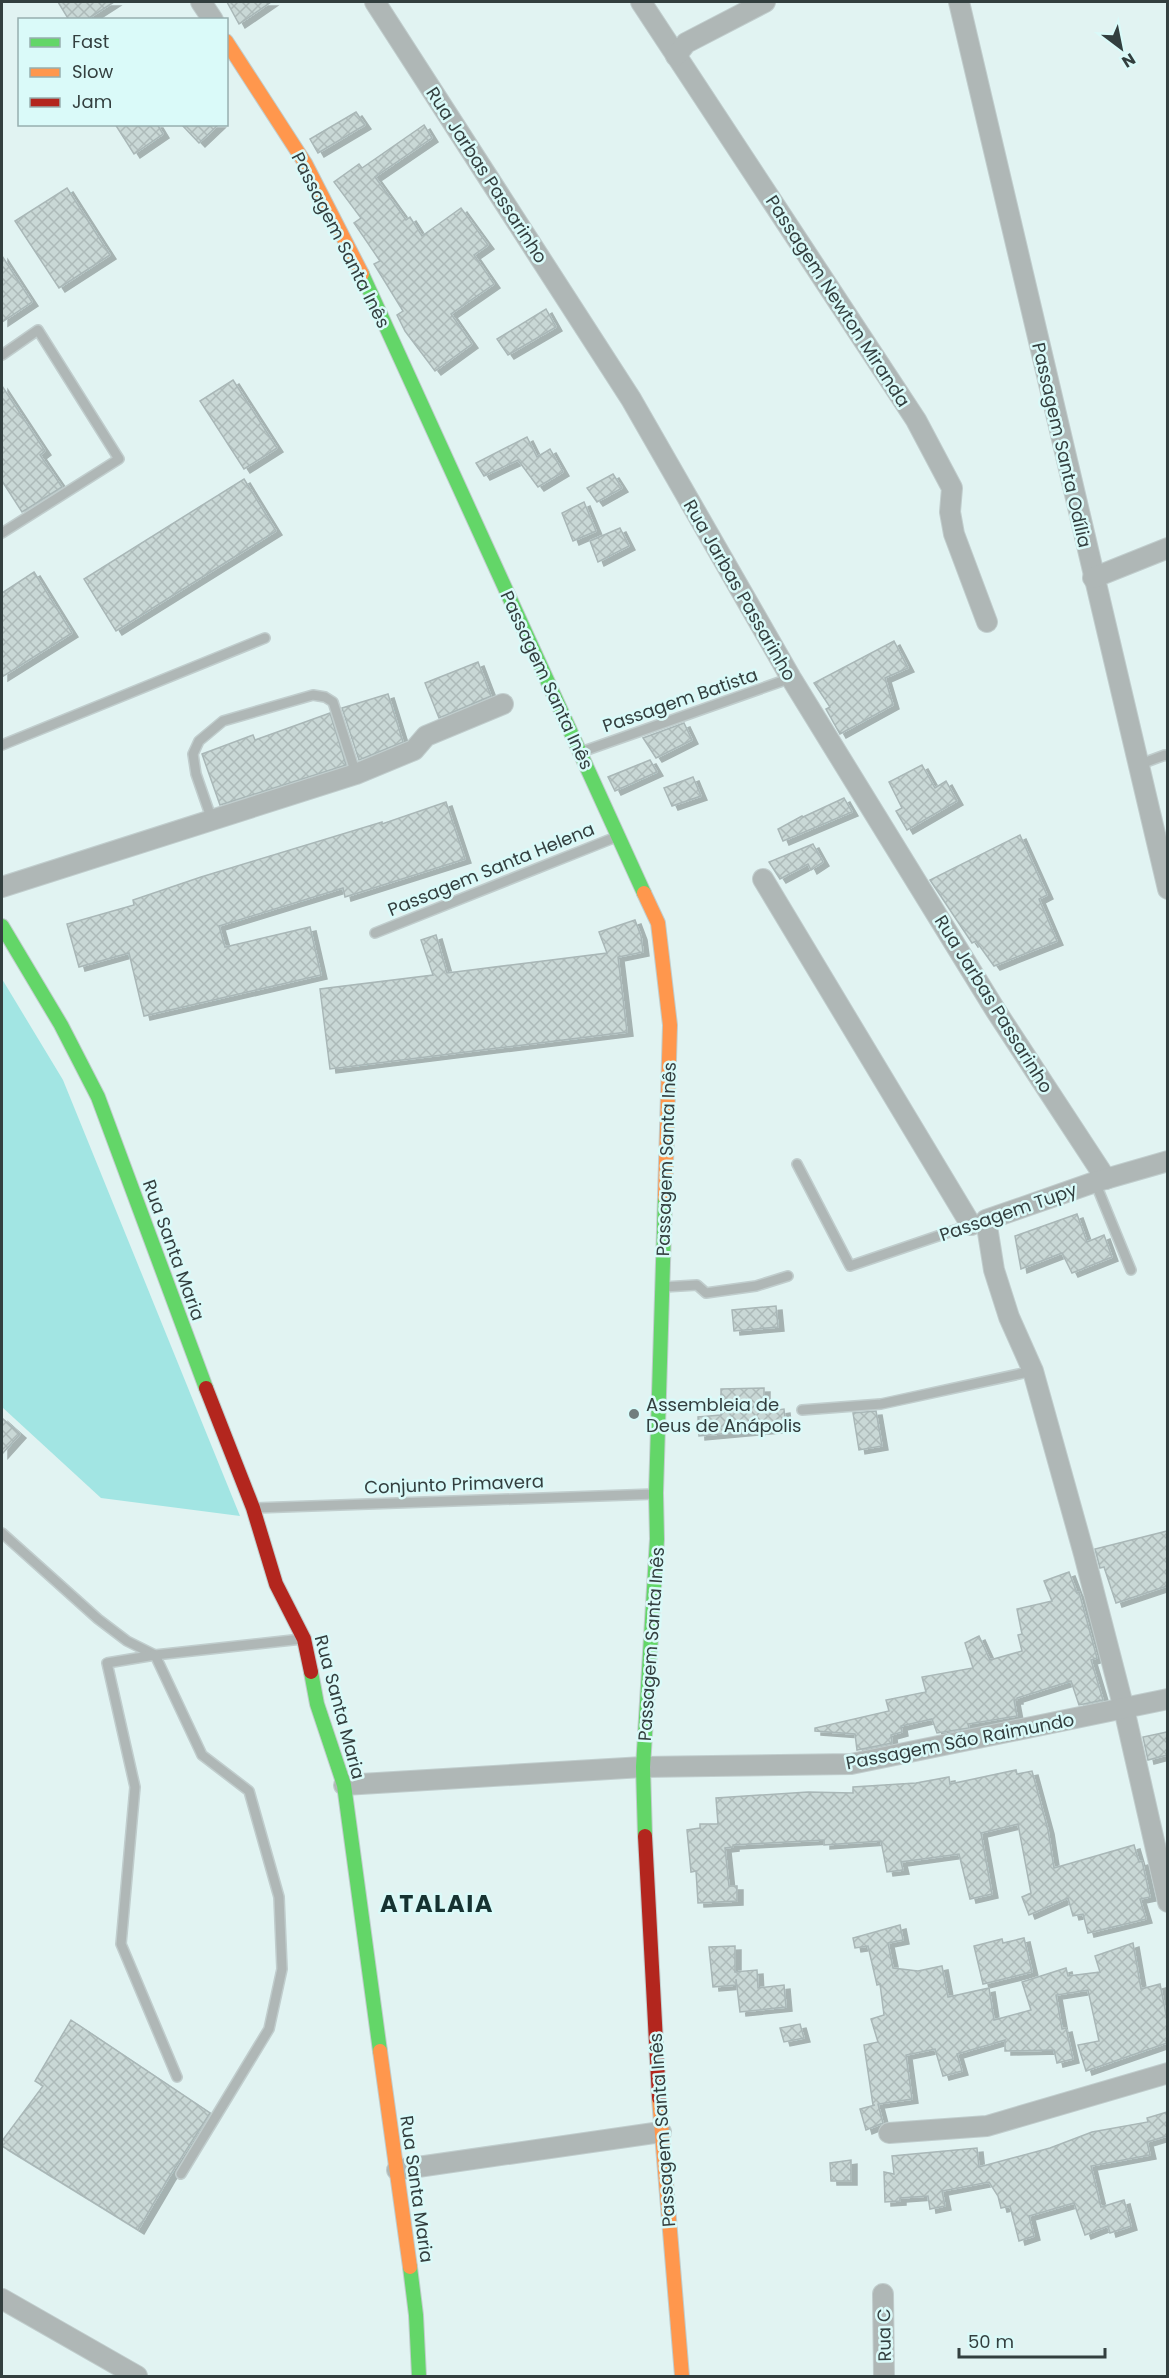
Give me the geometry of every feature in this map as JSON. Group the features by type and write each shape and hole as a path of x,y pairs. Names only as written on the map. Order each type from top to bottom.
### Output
{"street":[{"path":"201,2 212,18"},
{"name":"Rua Jarbas Passarinho","path":"375,2 631,399 791,678 1100,1180"},
{"name":"Passagem Newton Miranda","path":"641,2 916,420 935,454 952,488 950,512 954,534 987,622"},
{"path":"676,56 686,43 765,2"},
{"name":"Passagem Santa Odília","path":"959,2 1138,765 1160,823 1167,889"},
{"name":"Passagem Santa Inês","path":"228,44 305,162 356,262 658,923 670,1025 656,1493 657,1539 643,1767 646,1883 661,2132 682,2376"},
{"path":"1093,578 1167,548"},
{"path":"2,887 356,774 414,750 426,736 503,704"},
{"path":"763,879 979,1222 1009,1317 1033,1371 1084,1554 1124,1709 1167,1902"},
{"name":"Rua Santa Maria","path":"2,926 61,1025 98,1097 219,1423 253,1508 276,1584 304,1639 317,1704 344,1785 416,2315 419,2376"},
{"name":"Passagem Tupy","path":"979,1222 1100,1180 1167,1161"},
{"name":"Passagem São Raimundo","path":"344,1785 643,1767 851,1764 1167,1699"},
{"path":"889,2133 987,2126 1167,2073"},
{"path":"397,2170 661,2132"},
{"name":"Rua C","path":"883,2294 884,2376"},
{"path":"2,2299 130,2375"}],"lane":[{"path":"2,355 38,330 119,459 2,533"},
{"path":"2,745 265,638"},
{"name":"Passagem Batista","path":"580,752 791,678"},
{"path":"212,820 196,774 193,754 199,741 224,721 313,695 325,697 333,702 356,774"},
{"path":"1138,765 1167,756"},
{"name":"Passagem Santa Helena","path":"375,933 618,836"},
{"name":"Passagem Tupy","path":"797,1164 850,1266 979,1222"},
{"path":"1100,1180 1131,1270"},
{"path":"662,1287 698,1285 706,1293 756,1286 788,1276"},
{"path":"802,1410 881,1404 1033,1371"},
{"name":"Conjunto Primavera","path":"253,1508 656,1493"},
{"path":"2,1533 98,1619 127,1641 155,1655 202,1755 249,1791 279,1897 282,1969 268,2029 181,2174"},
{"path":"177,2077 121,1944 135,1787 107,1663 155,1655 304,1639"}],"shaded area":[{"path":"2,979 63,1080 240,1516 101,1498 2,1407"}],"building":[{"path":"58,2 114,2 89,18 68,18"},
{"path":"227,2 271,2 239,24"},
{"path":"356,112 365,125 318,153 310,139"},
{"path":"424,125 432,138 375,177 406,220 410,217 422,236 461,208 488,245 474,255 494,284 451,314 472,344 435,371 405,331 397,315 403,311 374,264 380,261 354,223 361,218 334,182 359,164 362,168"},
{"path":"116,126 158,126 163,134 134,154"},
{"path":"183,126 217,126 199,143"},
{"path":"67,188 110,255 59,288 15,221"},
{"path":"2,256 32,302 2,322"},
{"path":"546,309 556,327 508,355 497,339"},
{"path":"233,380 277,448 244,469 200,401"},
{"path":"2,386 45,451 40,455 62,487 22,512 2,481"},
{"path":"527,437 537,457 550,449 563,472 538,487 518,460 484,476 476,463"},
{"path":"613,474 622,488 597,502 587,488"},
{"path":"244,479 276,531 116,631 84,579"},
{"path":"584,502 596,531 573,541 562,513"},
{"path":"620,528 629,546 598,562 590,541"},
{"path":"34,572 72,633 2,677 2,593"},
{"path":"894,641 908,668 885,678 893,705 840,734 826,709 830,707 814,683"},
{"path":"478,662 491,696 439,718 425,683"},
{"path":"388,694 403,742 359,760 342,708"},
{"path":"330,713 346,765 220,805 202,754 253,735 255,740"},
{"path":"684,723 692,740 656,758 643,738"},
{"path":"650,760 657,772 615,791 608,777"},
{"path":"922,765 935,788 946,781 957,801 907,830 896,811 902,808 889,782"},
{"path":"693,777 701,796 672,806 664,788"},
{"path":"844,798 852,812 783,841 778,829"},
{"path":"446,802 465,859 345,897 343,888 219,926 225,947 310,927 321,975 144,1016 129,953 79,967 67,924 134,905 133,900 201,877 382,822 382,824"},
{"path":"1020,835 1047,895 1039,899 1057,941 994,966 976,941 972,943 930,880"},
{"path":"813,844 823,862 811,870 808,864 780,879 769,862"},
{"path":"635,920 641,936 643,952 618,957 627,1032 330,1069 320,989 433,975 421,940 436,935 447,973 607,953 599,932"},
{"path":"1077,1214 1087,1242 1104,1235 1112,1257 1072,1273 1062,1253 1021,1269 1015,1236"},
{"path":"776,1306 778,1327 734,1331 732,1310"},
{"path":"764,1388 764,1412 784,1409 786,1428 699,1436 698,1417 721,1415 721,1389"},
{"path":"876,1411 882,1446 859,1450 853,1413"},
{"path":"2,1418 20,1434 2,1454"},
{"path":"1167,1531 1167,1586 1116,1603 1104,1567 1100,1568 1095,1549"},
{"path":"1069,1572 1077,1593 1079,1592 1097,1658 1091,1660 1103,1700 1079,1705 1071,1681 1017,1698 1014,1700 1017,1716 968,1724 969,1728 937,1733 932,1719 901,1726 902,1732 891,1735 892,1743 857,1750 855,1734 815,1731 815,1728 889,1711 886,1700 926,1692 922,1677 973,1668 965,1643 979,1636 990,1660 1022,1651 1018,1635 1022,1634 1017,1609 1052,1601 1044,1581"},
{"path":"1167,1732 1167,1755 1148,1760 1143,1737"},
{"path":"1016,1770 1017,1774 1032,1771 1048,1830 1054,1868 1134,1845 1139,1862 1142,1861 1150,1897 1140,1899 1146,1919 1088,1933 1083,1914 1073,1916 1068,1898 1029,1915 1022,1897 1031,1893 1018,1824 981,1833 992,1894 970,1899 959,1854 901,1862 903,1870 887,1872 881,1841 824,1845 824,1840 733,1845 733,1847 725,1848 729,1886 737,1886 737,1901 698,1903 696,1871 691,1872 687,1830 700,1828 700,1824 718,1824 716,1798 808,1792 853,1793 853,1787 916,1783 949,1777 950,1784"},
{"path":"900,1925 903,1940 888,1943 893,1968 918,1971 942,1966 948,1997 989,1988 994,2020 1031,2010 1022,1982 1066,1968 1068,1976 1100,1972 1095,1956 1133,1943 1141,1989 1160,1984 1167,2019 1167,2043 1086,2071 1078,2045 1099,2041 1088,1990 1056,1995 1062,2029 1066,2028 1073,2059 1057,2063 1054,2050 1005,2051 1005,2040 957,2054 962,2071 943,2076 935,2049 906,2055 912,2099 878,2104 883,2123 866,2130 860,2109 875,2105 873,2105 864,2045 878,2042 871,2019 884,2015 880,1984 877,1985 868,1946 855,1948 853,1938"},
{"path":"1024,1938 1032,1972 983,1984 974,1946 1002,1939 1003,1943"},
{"path":"735,1946 735,1972 757,1970 758,1988 784,1985 786,2007 740,2012 736,1979 736,1985 713,1987 709,1947"},
{"path":"71,2020 210,2113 138,2230 2,2146 2,2141 43,2086 35,2081"},
{"path":"800,2024 804,2038 784,2042 780,2028"},
{"path":"1167,2112 1167,2136 1147,2142 1150,2155 1091,2166 1101,2207 1124,2200 1131,2226 1110,2233 1108,2226 1085,2235 1074,2203 1029,2216 1034,2236 1019,2241 1010,2206 1001,2208 998,2196 989,2182 942,2191 945,2206 930,2209 928,2196 900,2198 900,2201 885,2202 884,2172 894,2174 892,2156 977,2148 979,2167 1050,2148 1092,2132 1148,2122 1147,2118"},
{"path":"851,2160 851,2181 831,2181 830,2163"}],"traffic: fast":[{"path":"362,274 644,893"},
{"path":"2,926 61,1025 98,1097 206,1388"},
{"path":"645,1836 643,1767 657,1539 656,1493 665,1197"},
{"path":"311,1672 317,1704 344,1785 380,2051"},
{"path":"410,2267 416,2315 419,2376"}],"traffic: slow":[{"path":"228,44 305,163 362,274"},
{"path":"644,893 658,923 670,1025 665,1197"},
{"path":"380,2051 410,2267"},
{"path":"659,2098 682,2376"}],"traffic: jam":[{"path":"206,1388 253,1508 276,1584 304,1639 311,1672"},
{"path":"645,1836 659,2098"}],"place":[{"name":"Assembleia de Deus de Anápolis","path":"634,1414"}],"district":[{"name":"ATALAIA","path":"437,1903"}]}
